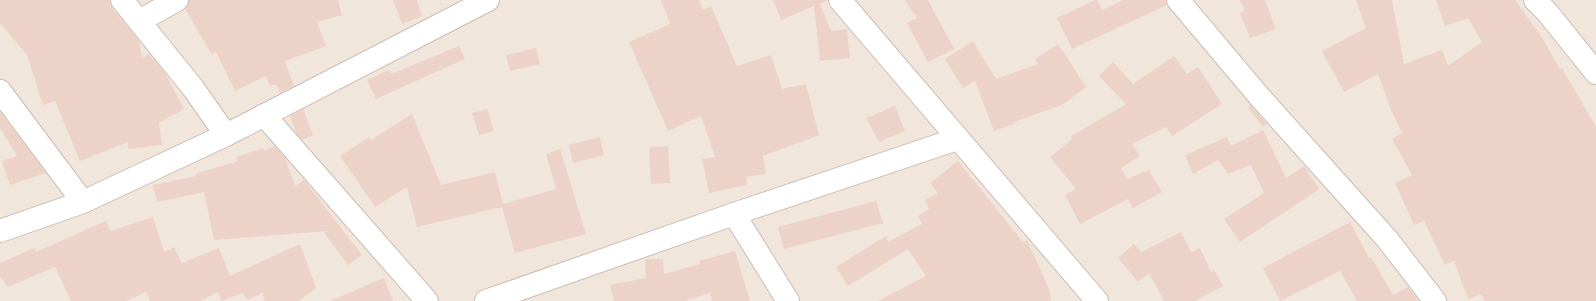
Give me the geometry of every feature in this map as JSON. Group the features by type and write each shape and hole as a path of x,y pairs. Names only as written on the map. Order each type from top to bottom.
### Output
{"street":[{"path":"122,0 193,88 226,135"},
{"path":"139,21 177,0"},
{"path":"0,231 83,202 226,135 488,0"},
{"path":"840,0 957,139 1097,301"},
{"path":"1178,0 1258,95 1387,239 1435,301"},
{"path":"1535,0 1547,12 1596,73"},
{"path":"0,91 83,202"},
{"path":"264,115 427,301"},
{"path":"486,301 734,214 957,139"},
{"path":"734,214 788,301"}],"shaded area":[{"path":"0,0 1596,0 1596,301 0,301"}],"building":[{"path":"0,0 110,0 112,8 139,41 142,58 149,54 165,73 184,109 159,123 162,145 128,149 128,142 80,161 55,101 43,105 27,55 0,23"},
{"path":"189,0 338,0 342,15 317,22 326,46 285,61 294,86 280,93 276,84 270,86 266,76 235,91 216,52 212,55 185,9"},
{"path":"393,0 417,0 422,16 402,24"},
{"path":"661,0 699,0 703,10 711,6 737,66 771,55 782,89 806,84 819,135 763,156 766,174 746,177 747,185 709,193 702,159 715,157 701,116 668,131 629,42 670,24"},
{"path":"773,0 828,0 820,4 831,31 847,29 850,58 820,61 814,6 781,20"},
{"path":"905,0 928,0 954,49 928,62 907,23 917,18"},
{"path":"1097,0 1102,10 1123,0 1166,0 1167,5 1072,49 1057,18"},
{"path":"1239,0 1265,0 1276,29 1250,38 1240,13 1245,10"},
{"path":"1356,0 1392,0 1404,64 1442,50 1448,66 1482,42 1468,18 1445,26 1436,0 1515,0 1541,36 1560,69 1562,68 1596,127 1596,301 1485,301 1481,294 1468,299 1454,261 1445,265 1424,221 1414,225 1395,183 1412,175 1392,139 1402,133 1391,110 1378,74 1344,92 1322,51 1366,28"},
{"path":"973,41 996,79 1038,64 1035,59 1058,44 1086,87 1062,105 1014,122 1014,124 994,131 975,81 963,88 945,59"},
{"path":"459,46 465,59 376,99 367,80 389,70 391,74"},
{"path":"536,48 540,64 510,71 506,55"},
{"path":"1174,56 1187,74 1198,67 1222,104 1172,136 1166,127 1132,144 1140,156 1121,168 1127,179 1149,170 1162,192 1133,208 1128,199 1080,224 1065,195 1076,189 1050,157 1072,139 1071,136 1126,104 1099,76 1113,62 1133,84"},
{"path":"1250,105 1267,124 1263,127 1248,107"},
{"path":"895,106 905,131 879,142 866,118"},
{"path":"303,109 313,135 302,140 296,133 290,116"},
{"path":"487,109 494,131 479,135 472,113"},
{"path":"0,112 46,173 10,185 2,161 17,156 0,128"},
{"path":"412,114 441,185 495,172 503,204 556,189 546,154 560,149 586,234 515,253 502,207 417,227 407,187 375,207 340,156 369,137 371,140"},
{"path":"1263,130 1286,178 1304,166 1319,189 1240,242 1224,219 1264,193 1251,165 1228,174 1218,160 1193,174 1185,155 1227,137 1231,146"},
{"path":"600,137 604,155 573,163 569,145"},
{"path":"275,146 285,158 295,186 304,180 362,255 348,265 324,233 329,231 214,240 204,192 157,202 153,185 196,176 195,174 238,161 236,157 263,148 264,150"},
{"path":"668,146 670,183 651,184 649,147"},
{"path":"958,161 1023,242 1027,240 1049,289 1051,301 878,301 926,276 908,249 848,286 836,267 886,236 888,242 922,224 918,216 929,209 925,200 938,193 930,183"},
{"path":"876,201 883,223 784,249 778,227"},
{"path":"153,217 164,252 174,247 182,263 219,248 230,276 300,244 316,288 299,301 265,301 262,293 247,300 243,293 221,301 218,292 200,301 150,301 146,292 126,301 71,301 55,267 8,287 0,277 0,263 34,248 36,252 106,221 110,231"},
{"path":"1350,222 1369,258 1371,257 1393,295 1408,287 1419,301 1357,301 1340,271 1280,301 1263,268"},
{"path":"1181,232 1191,252 1200,248 1211,272 1214,270 1223,286 1195,301 1164,301 1149,273 1138,282 1118,258 1134,244 1141,252"},
{"path":"735,251 750,301 712,301 710,293 685,301 614,301 610,285 646,278 645,259 663,259 664,274 700,264 699,261"},
{"path":"384,278 393,301 330,301"}]}
